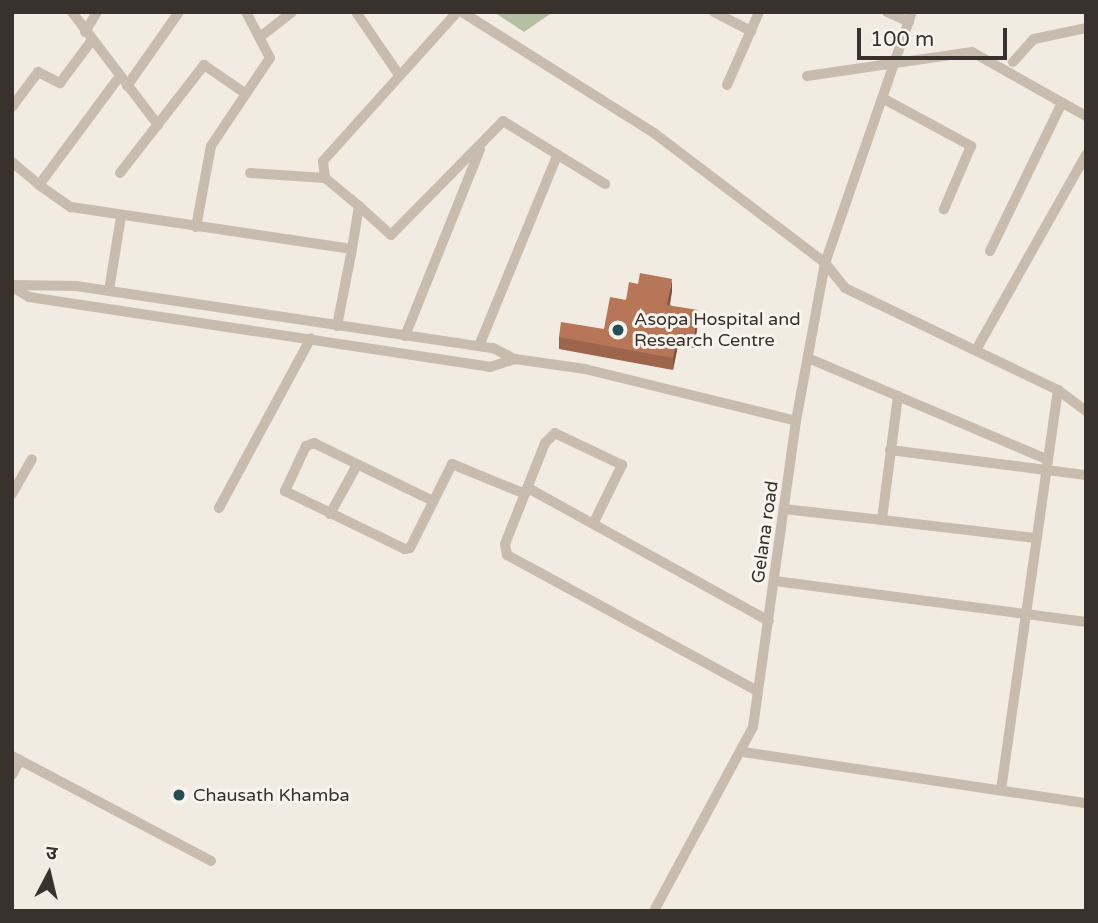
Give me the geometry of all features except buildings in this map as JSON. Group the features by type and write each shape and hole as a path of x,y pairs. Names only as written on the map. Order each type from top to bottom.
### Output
{"street":[{"path":"72,12 158,125"},
{"path":"12,107 38,72 60,83 88,36 97,12"},
{"path":"127,86 179,12"},
{"path":"196,227 211,146 270,58 246,12"},
{"path":"260,37 292,12"},
{"path":"356,12 400,75"},
{"path":"325,178 326,154 460,12 654,133 825,263 853,293 1058,390 1086,411"},
{"path":"714,12 751,31"},
{"path":"727,85 759,12"},
{"path":"887,12 910,17"},
{"name":"Gelana road","path":"654,911 743,752 758,691 796,421 825,263 886,100 910,17"},
{"path":"1013,62 1034,39 1086,28"},
{"path":"807,76 972,52 1086,116"},
{"path":"120,173 204,65 246,94"},
{"path":"39,185 120,76"},
{"path":"886,100 971,146 944,209"},
{"path":"990,251 1062,103"},
{"path":"250,173 325,178 391,235 503,121 605,184"},
{"path":"405,336 482,145"},
{"path":"479,346 557,156"},
{"path":"12,162 71,207 121,217 352,249"},
{"path":"976,350 1084,162"},
{"path":"337,326 359,206"},
{"path":"109,290 121,217"},
{"path":"12,286 29,297 490,367 515,359"},
{"path":"12,286 76,286 109,290 479,346 515,359 585,369 796,421"},
{"path":"75,302 76,286"},
{"path":"219,508 311,338"},
{"path":"808,358 1045,464 1086,475"},
{"path":"1001,790 1045,464 1058,390"},
{"path":"882,520 898,396"},
{"path":"594,522 620,472 617,459 555,433 526,491 505,544 507,555 758,691"},
{"path":"433,501 314,443 306,446 285,491 405,549 433,501 452,464 526,491 594,522 769,621"},
{"path":"890,450 1045,464"},
{"path":"12,494 32,459"},
{"path":"330,514 357,465"},
{"path":"784,509 1035,538"},
{"path":"775,582 1086,622"},
{"path":"743,752 1086,803"},
{"path":"12,775 16,758 211,861"}],"green space":[{"path":"494,12 553,12 524,32"}],"place":[{"name":"Asopa Hospital and Research Centre","path":"618,330"},
{"name":"Chausath Khamba","path":"179,795"}]}
